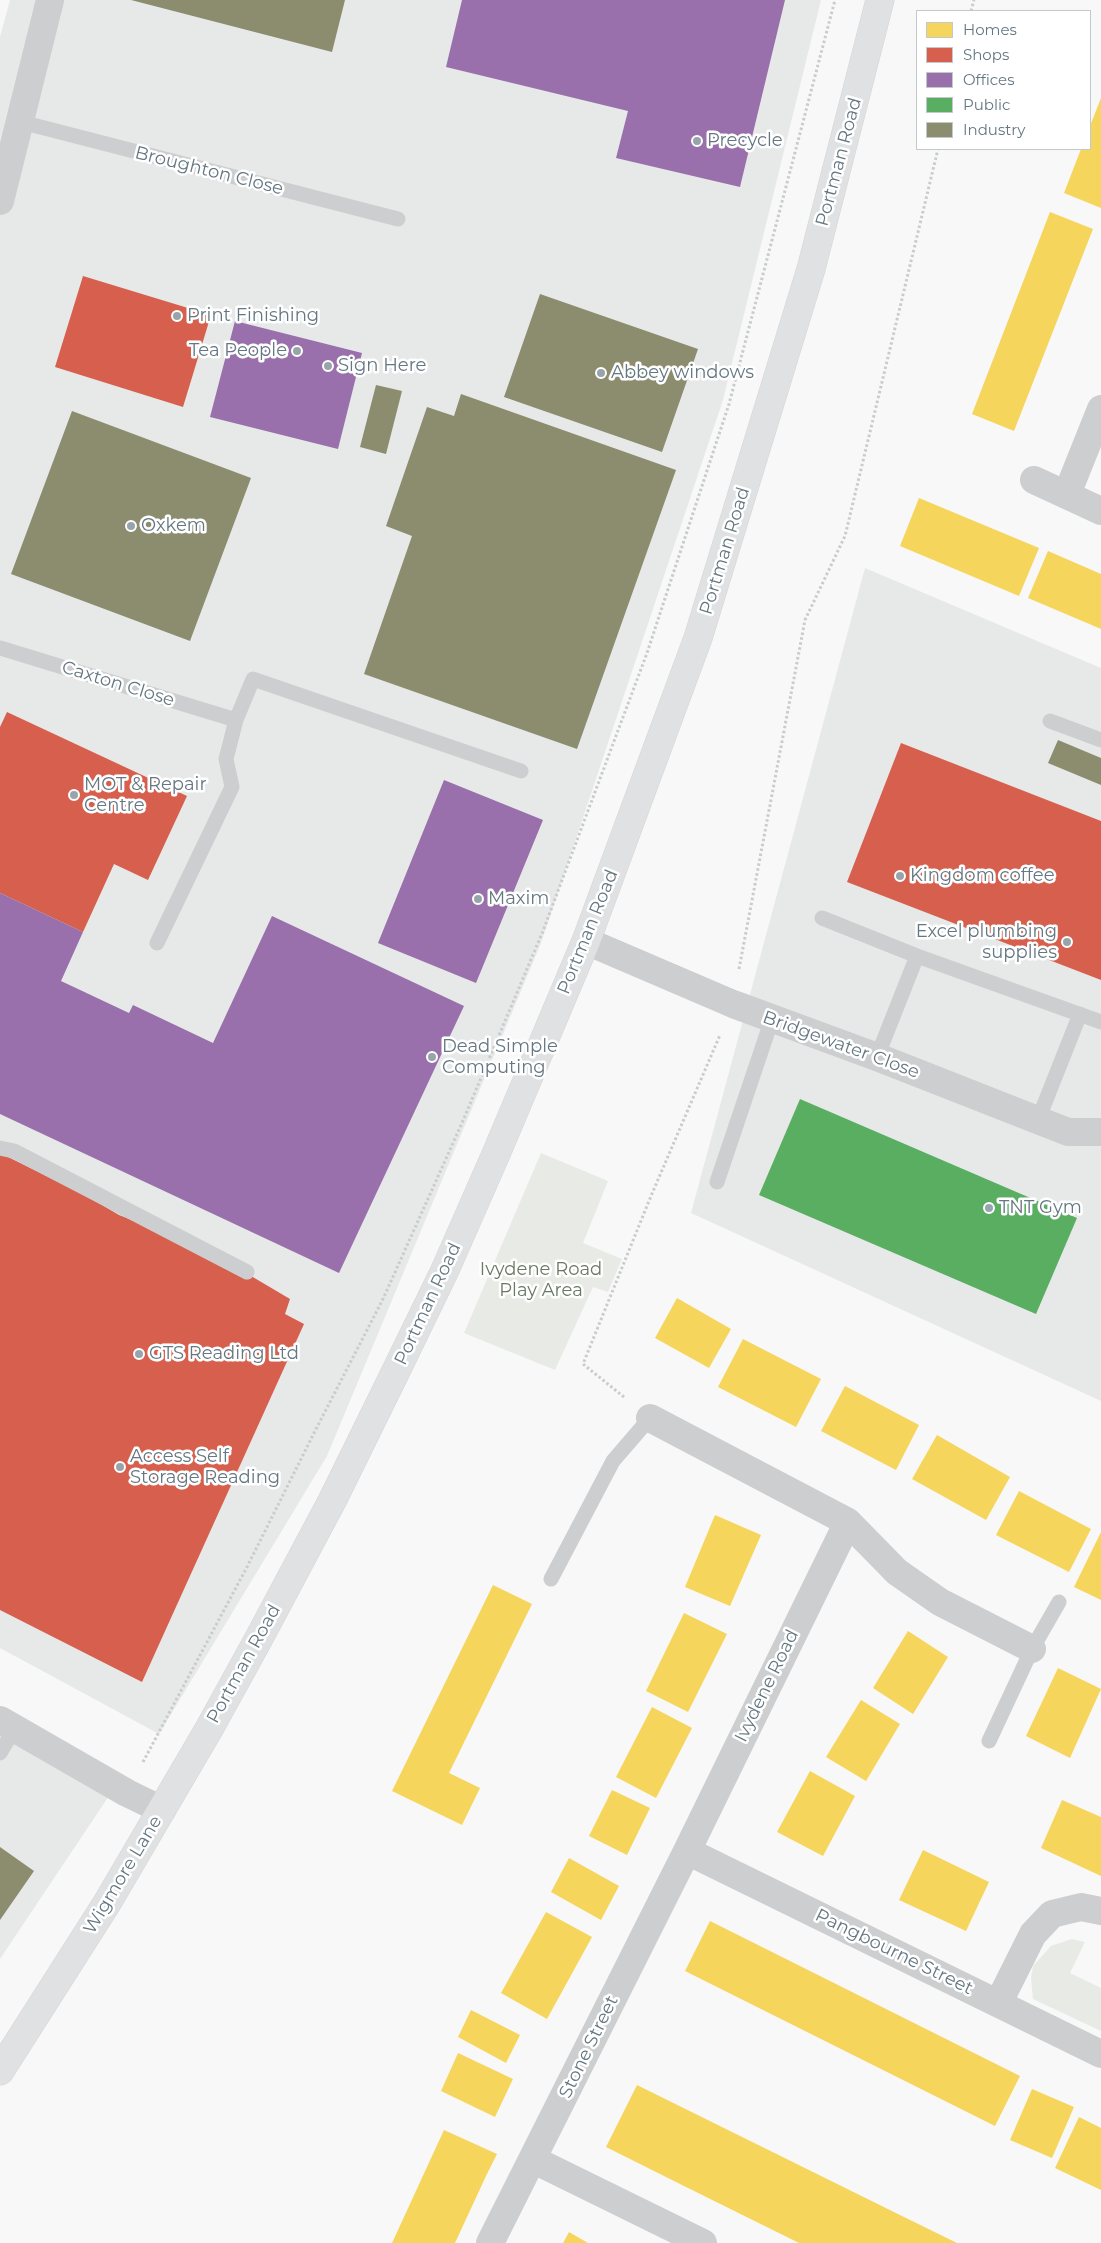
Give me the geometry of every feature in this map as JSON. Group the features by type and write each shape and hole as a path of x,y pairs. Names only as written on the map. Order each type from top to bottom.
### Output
{"street":[{"path":"0,201 50,0"},
{"name":"Portman Road","path":"162,1810 249,1656 318,1527 398,1366 449,1261 586,941 694,647 756,454 811,269 880,0"},
{"path":"1067,494 1101,409"},
{"path":"1034,480 1101,511"},
{"name":"Bridgewater Close","path":"586,941 733,1004 877,1057 1068,1132 1101,1132"},
{"path":"650,1418 848,1522 897,1572 940,1602 1032,1650"},
{"name":"Ivydene Road","path":"687,1851 848,1522"},
{"name":"Wigmore Lane","path":"0,2071 107,1903 162,1810 127,1793 7,1724"},
{"name":"Pangbourne Street","path":"687,1851 999,2002 1101,2054"},
{"name":"Stone Street","path":"490,2243 534,2160 687,1851"},
{"path":"999,2002 1034,1934 1052,1914 1081,1907 1101,1911"},
{"path":"534,2160 703,2243"}],"lane":[{"name":"Broughton Close","path":"21,122 398,219"},
{"name":"Caxton Close","path":"0,648 236,720"},
{"path":"156,942 232,787 226,759 236,720 253,679 522,772"},
{"path":"1050,721 1101,740"},
{"path":"822,918 917,956 1101,1022"},
{"path":"877,1057 917,956"},
{"path":"1038,1120 1080,1014"},
{"path":"717,1182 772,1019"},
{"path":"0,1148 14,1151 247,1272"},
{"path":"551,1579 614,1461 650,1418"},
{"path":"989,1741 1032,1650 1059,1602"},
{"path":"0,1753 7,1724"}],"path":[{"path":"127,1793 247,1567 383,1299 462,1123 543,931 647,653 729,404 835,0"},
{"path":"602,1378 583,1364 650,1196 733,1004 805,620 845,536 938,150"}],"shaded area":[{"path":"10,0 821,0 723,400 541,943 327,1456 159,1734 0,1648 0,37"},
{"path":"865,568 1101,668 1101,1401 691,1213"},
{"path":"0,1737 111,1793 0,1959"}],"green space":[{"name":"Ivydene Road Play Area","path":"541,1153 608,1181 583,1243 622,1259 608,1292 593,1287 555,1370 464,1333"},
{"path":"1072,1939 1085,1942 1070,1973 1101,1988 1101,2031 1033,1999 1031,1978 1033,1966 1051,1946"}],"building: Homes":[{"path":"1101,98 1101,208 1064,193 1081,150 1091,150 1091,123"},
{"path":"1050,212 1093,229 1014,431 972,414"},
{"path":"919,498 1039,548 1019,596 900,546"},
{"path":"1048,551 1101,574 1101,629 1028,598"},
{"path":"677,1298 731,1329 709,1368 655,1338"},
{"path":"743,1339 821,1379 796,1427 718,1387"},
{"path":"845,1386 919,1425 896,1470 821,1431"},
{"path":"937,1435 1010,1477 986,1520 912,1479"},
{"path":"1019,1491 1091,1529 1069,1572 996,1535"},
{"path":"715,1515 761,1535 730,1606 685,1587"},
{"path":"1101,1532 1101,1600 1074,1587"},
{"path":"493,1585 532,1604 449,1773 480,1788 462,1825 392,1791"},
{"path":"684,1613 727,1634 688,1712 646,1691"},
{"path":"908,1631 948,1657 913,1714 873,1688"},
{"path":"1058,1668 1101,1689 1070,1758 1026,1736"},
{"path":"861,1700 900,1724 866,1781 826,1757"},
{"path":"652,1707 692,1728 656,1798 616,1777"},
{"path":"810,1771 855,1796 823,1856 777,1832"},
{"path":"612,1790 650,1808 627,1855 589,1836"},
{"path":"1062,1800 1101,1817 1101,1876 1041,1848"},
{"path":"923,1850 989,1882 966,1931 899,1900"},
{"path":"569,1858 619,1886 601,1920 551,1892"},
{"path":"546,1912 592,1937 547,2019 501,1993"},
{"path":"710,1921 1020,2076 995,2126 685,1971"},
{"path":"471,2010 520,2035 506,2063 458,2037"},
{"path":"458,2053 513,2079 495,2117 441,2091"},
{"path":"637,2085 957,2243 799,2243 606,2147"},
{"path":"1032,2089 1074,2107 1052,2158 1010,2140"},
{"path":"1079,2117 1101,2128 1101,2190 1055,2168"},
{"path":"444,2130 497,2154 455,2243 392,2243"},
{"path":"569,2232 588,2243 563,2243"}],"building: Shops":[{"path":"83,276 211,315 183,407 55,367"},
{"path":"7,712 187,796 148,880 114,864 83,932 0,893 0,727"},
{"path":"901,743 1101,821 1101,980 847,882"},
{"name":"Access Self Storage Reading","path":"0,1153 85,1195 119,1215 202,1247 290,1299 285,1314 304,1324 142,1682 0,1610"}],"building: Offices":[{"path":"462,0 785,0 740,187 616,158 628,111 446,67"},
{"path":"235,321 362,353 338,449 210,417"},
{"path":"444,780 543,820 476,983 378,943"},
{"path":"0,893 83,932 61,981 129,1013 133,1005 213,1043 272,916 464,1006 339,1273 0,1114"}],"building: Public":[{"path":"800,1099 1077,1218 1036,1314 759,1195"}],"building: Industry":[{"path":"131,0 345,0 332,52"},
{"name":"Abbey windows","path":"540,294 698,349 662,452 504,397"},
{"path":"376,385 402,391 386,454 360,447"},
{"path":"461,394 676,470 577,749 364,674 412,536 386,526 427,407 454,416"},
{"name":"Oxkem","path":"72,411 251,478 190,641 11,574"},
{"path":"1058,740 1101,758 1101,785 1048,763"},
{"path":"0,1847 34,1871 0,1920"}],"place":[{"name":"Precycle","path":"697,141"},
{"name":"Print Finishing","path":"177,316"},
{"name":"Tea People","path":"297,351"},
{"name":"Sign Here","path":"328,366"},
{"name":"Abbey windows","path":"601,373"},
{"name":"Oxkem","path":"131,526"},
{"name":"MOT & Repair Centre","path":"74,795"},
{"name":"Kingdom coffee","path":"900,876"},
{"name":"Maxim","path":"478,899"},
{"name":"Excel plumbing supplies","path":"1067,942"},
{"name":"Dead Simple Computing","path":"432,1057"},
{"name":"TNT Gym","path":"989,1208"},
{"name":"GTS Reading Ltd","path":"139,1354"},
{"name":"Access Self Storage Reading","path":"120,1467"}]}
